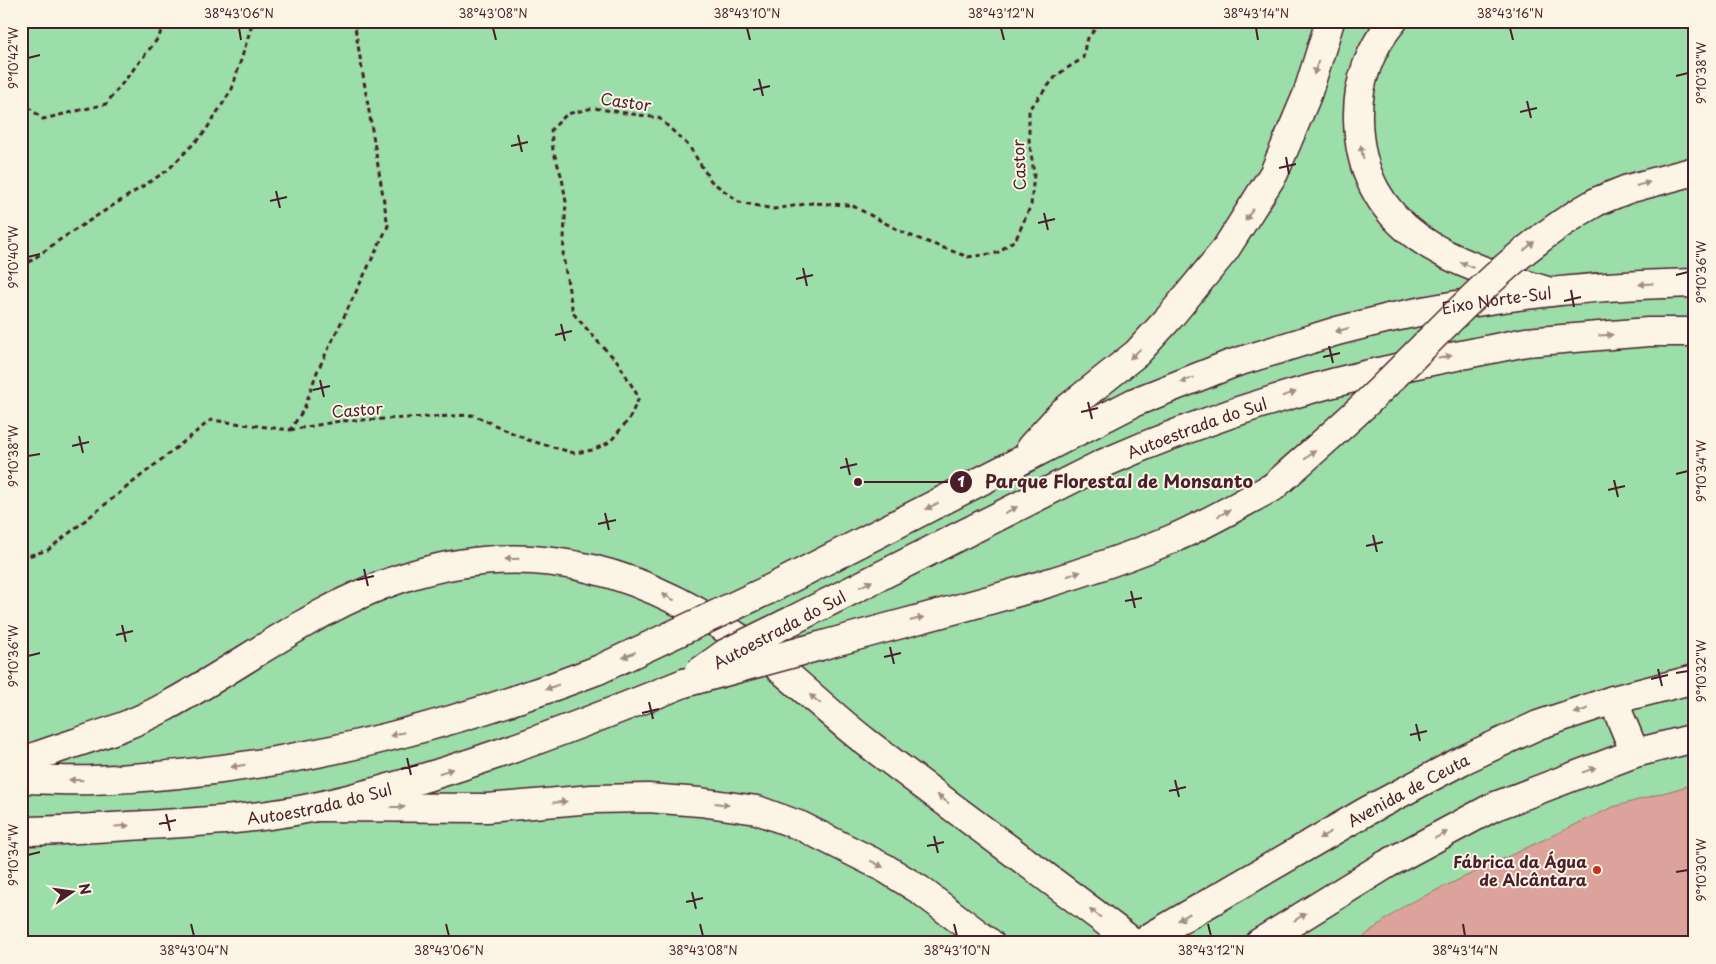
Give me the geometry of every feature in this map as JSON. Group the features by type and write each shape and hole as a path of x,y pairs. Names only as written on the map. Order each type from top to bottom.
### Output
{"highway":[{"path":"21,779 93,780 215,770 322,752 484,710 598,670 768,590 1014,465 1063,412 1137,353 1169,318 1225,250 1274,173 1307,95 1330,21"},
{"path":"1394,21 1373,48 1360,89 1358,107 1362,156 1368,175 1379,197 1392,215 1409,232 1427,245 1487,274 1547,291"},
{"path":"684,683 1021,590 1127,556 1174,538 1274,486 1330,438 1448,320 1538,238 1598,202 1628,189 1695,171"},
{"name":"Eixo Norte-Sul","path":"1014,465 1094,421 1181,382 1286,346 1389,318 1440,307 1547,291 1695,283"},
{"name":"Autoestrada do Sul","path":"21,830 186,823 269,815 314,807 423,778 555,735 684,683 726,654 1102,464 1147,444 1304,390 1398,368 1526,342 1648,332 1695,332"},
{"path":"21,762 58,747 101,736 164,708 325,613 400,578 446,565 487,559 531,558 576,564 615,574 703,615 762,655 864,740 1134,943"},
{"name":"Avenida de Ceuta","path":"1140,943 1367,811 1463,760 1538,726 1613,700 1695,679"},
{"path":"1613,700 1635,753"},
{"path":"1259,943 1387,864 1494,807 1635,753 1695,738"},
{"path":"314,807 487,808 620,799 692,801 757,810 801,826 883,867 920,890 990,943"}],"path":[{"path":"21,101 43,118 106,104 159,37 164,21"},
{"path":"21,268 61,239 168,170 204,133 232,90 253,21"},
{"path":"21,558 48,550 211,420 290,430 304,409 317,372 388,226 354,21"},
{"name":"Castor","path":"290,430 340,421 473,415 528,440 574,453 593,450 610,442 628,418 639,398 618,362 573,313 562,256 566,202 562,178 553,150 551,130 567,114 593,108 659,118 689,146 711,181 739,202 774,209 812,203 851,205 906,234 968,257 997,252 1016,239 1031,206 1034,174 1029,139 1029,109 1057,75 1083,58 1086,41 1101,21"}],"green space":[{"path":"21,21 1695,21 1695,943 21,943"}],"building":[{"name":"Fábrica da Água de Alcântara","path":"1695,784 1695,943 1355,943 1405,905 1613,807"},
{"path":"672,939 675,943 664,943"}],"place":[{"name":"Parque Florestal de Monsanto","path":"858,482"},
{"name":"Fábrica da Água de Alcântara","path":"1597,870"}]}
